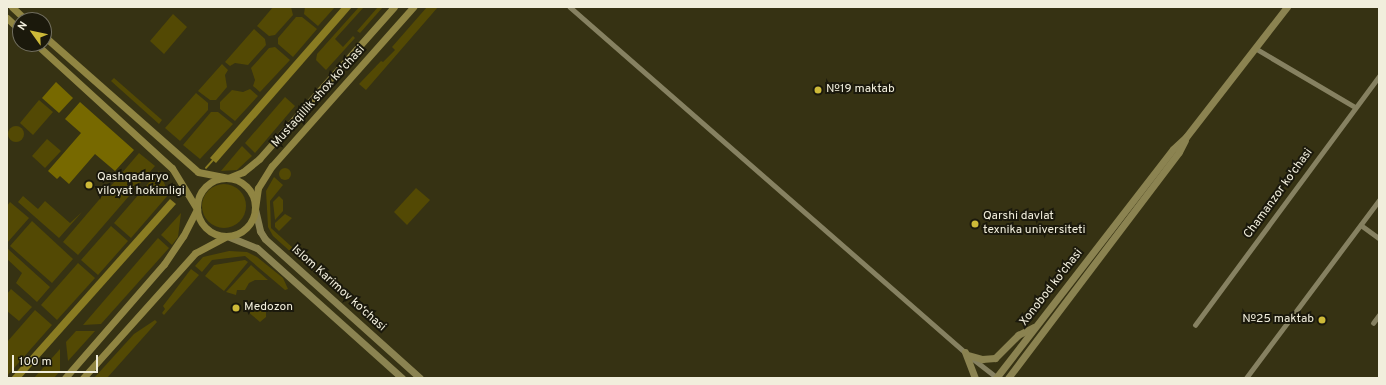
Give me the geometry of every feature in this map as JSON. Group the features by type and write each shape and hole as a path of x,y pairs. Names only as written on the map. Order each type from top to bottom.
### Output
{"main road":[{"path":"7,12 12,7"},
{"name":"Mustaqillik shox ko'chasi","path":"228,178 242,172 258,158 394,7"},
{"name":"Mustaqillik shox ko'chasi","path":"255,209 258,188 272,166 413,7"},
{"name":"Xonobod ko'chasi","path":"997,378 1173,149 1186,136 1287,7"},
{"path":"52,43 198,172 228,178 245,185 251,191 255,209 251,221 243,231 227,236 195,253 83,378"},
{"path":"45,52 172,168 197,209 199,217 210,231 227,236"},
{"name":"Xonobod ko'chasi","path":"1011,377 1179,152 1186,136"},
{"path":"65,378 164,264 183,236 197,209 200,194 209,183 228,178"},
{"name":"Islom Karimov ko‘chasi","path":"255,209 258,224 265,239 420,378"},
{"name":"Islom Karimov ko‘chasi","path":"227,236 257,248 402,378"},
{"path":"966,354 982,359 995,358 1018,336 1036,326"},
{"path":"966,354 975,378"}],"street":[{"path":"570,7 966,354 997,378"},
{"path":"1255,48 1355,107"},
{"name":"Chamanzor ko'chasi","path":"1195,325 1379,76"},
{"path":"1246,378 1379,200"},
{"path":"1361,225 1379,238"},
{"path":"1373,323 1379,315"},
{"path":"1002,370 1011,377"}],"shaded area":[{"path":"273,7 291,7 293,15 275,35 269,36 257,26"},
{"path":"305,7 335,7 318,26 304,14"},
{"path":"342,7 352,7 216,163 210,158"},
{"path":"359,7 364,7 335,39 343,47 353,36 355,38 326,70 316,60 317,54"},
{"path":"378,7 383,7 360,33 357,31"},
{"path":"427,7 438,7 366,90 359,84 381,61 383,62 395,50 392,47"},
{"path":"173,14 187,27 164,54 150,41"},
{"path":"296,17 302,17 317,29 293,57 278,44 278,38"},
{"path":"254,29 265,39 266,45 248,65 235,63 230,66 225,62"},
{"path":"275,47 290,60 260,92 253,86 255,80 251,68 269,48"},
{"path":"222,64 228,70 225,75 227,87 216,100 210,100 198,91"},
{"path":"114,78 162,120 159,124 111,81"},
{"path":"56,82 73,98 59,113 42,98"},
{"path":"250,89 258,96 235,121 220,109 220,102 232,90 243,92"},
{"path":"196,93 208,103 208,110 180,141 165,128"},
{"path":"285,97 295,106 255,153 245,143"},
{"path":"39,100 53,112 33,135 20,123"},
{"path":"80,102 134,150 115,171 95,154 69,184 60,176 57,179 48,171 81,133 65,119"},
{"path":"211,112 218,112 233,124 200,159 183,145"},
{"path":"16,126 23,131 24,134 19,141 16,142 9,137 8,134 13,127"},
{"path":"47,139 61,151 45,168 32,156"},
{"path":"242,146 252,156 237,170 221,171"},
{"path":"139,153 155,166 78,255 63,242"},
{"path":"283,168 287,168 291,174 287,180 283,180 279,176 279,172"},
{"path":"159,171 169,194 131,238 114,223"},
{"path":"274,177 283,185 270,201 271,228 314,267 311,270 273,236 268,227 266,191"},
{"path":"220,184 228,184 233,185 240,190 245,197 245,215 240,222 233,227 220,228 212,225 205,218 202,210 202,202 205,194 212,187"},
{"path":"416,188 430,200 407,225 394,212"},
{"path":"23,196 38,209 45,201 70,223 82,212 59,238 18,202"},
{"path":"279,196 283,200 283,211 275,220 273,202"},
{"path":"170,199 176,204 21,378 11,378"},
{"path":"10,202 29,218 7,243 7,206"},
{"path":"181,213 178,237 172,245 161,235"},
{"path":"285,214 292,218 279,231 275,227 275,223"},
{"path":"32,221 73,259 52,283 10,246"},
{"path":"111,226 128,241 98,275 81,260"},
{"path":"158,238 169,248 101,324 83,325"},
{"path":"8,249 50,287 37,302 16,283 22,273 7,259"},
{"path":"229,251 247,252 257,257 283,278 288,289 285,290 245,256 212,260 202,272 195,266 203,257"},
{"path":"245,260 248,262 224,291 205,276 214,265"},
{"path":"78,263 95,278 57,320 41,305"},
{"path":"251,265 268,280 255,280 249,283 245,290 237,290 236,295 226,292"},
{"path":"191,269 199,275 164,315 162,313 165,309 163,306"},
{"path":"11,289 32,307 19,321 7,311 7,294"},
{"path":"250,307 255,310 266,310 266,317 260,322 247,311"},
{"path":"35,310 52,325 7,376 7,342"},
{"path":"155,320 157,322 107,378 94,378 134,334"},
{"path":"76,331 95,331 68,361 66,342"},
{"path":"60,349 60,371 54,378 34,378"}],"waterway":[{"path":"206,168 214,159"}],"place":[{"name":"№19 maktab","path":"818,90"},
{"name":"Qashqadaryo viloyat hokimligi","path":"89,185"},
{"name":"Qarshi davlat texnika universiteti","path":"975,224"},
{"name":"Medozon","path":"236,308"},
{"name":"№25 maktab","path":"1322,320"}]}
